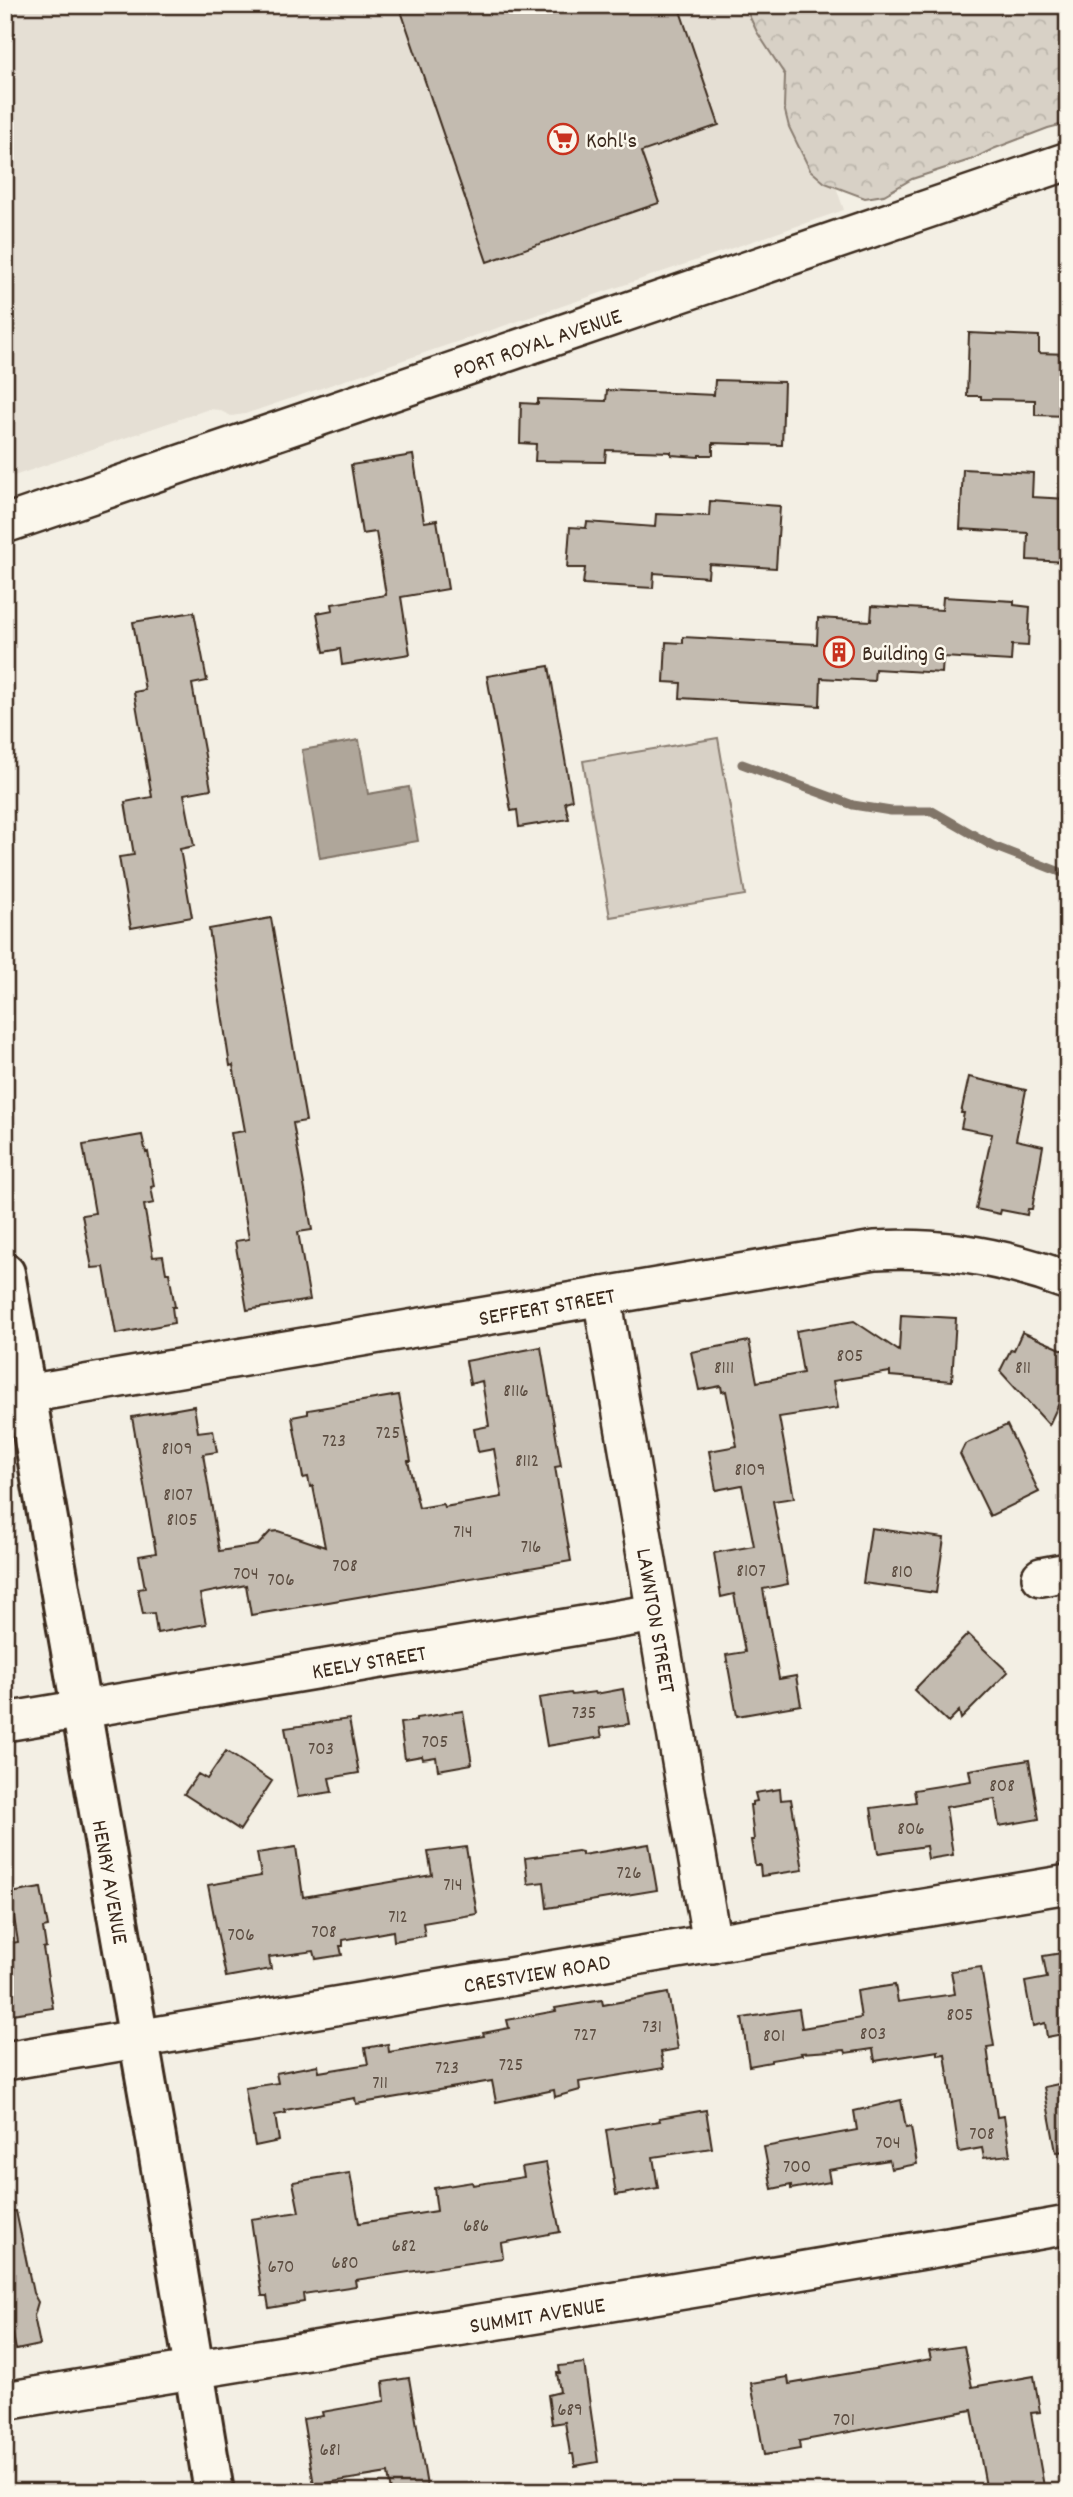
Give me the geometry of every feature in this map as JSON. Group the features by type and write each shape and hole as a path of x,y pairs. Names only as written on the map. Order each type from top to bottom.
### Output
{"main road":[{"name":"HENRY AVENUE","path":"5,1273 196,2368 214,2492"}],"street":[{"name":"PORT ROYAL AVENUE","path":"5,524 1068,161"},
{"name":"SEFFERT STREET","path":"26,1394 854,1253 906,1248 933,1249 984,1256 1041,1271 1068,1282"},
{"name":"LAWNTON STREET","path":"602,1296 712,1944"},
{"name":"KEELY STREET","path":"5,1722 655,1613"},
{"name":"CRESTVIEW ROAD","path":"5,2061 1068,1884"},
{"name":"SUMMIT AVENUE","path":"5,2401 196,2368 595,2306 1068,2225"}],"shaded area":[{"path":"5,5 773,5 844,210 245,414 231,416 209,409 5,479"},
{"path":"359,740 368,794 409,787 418,841 320,858 302,750"}],"green space":[{"path":"744,5 1068,5 1068,123 912,179 884,195 865,198 825,183 810,170 789,127 784,107 785,75 757,32"},
{"path":"718,738 745,895 610,917 583,761"}],"building":[{"name":"Kohl's","path":"399,5 678,5 719,125 641,152 659,203 487,262"},
{"path":"969,333 1039,336 1039,353 1068,354 1068,416 1035,415 1035,400 981,399 981,396 967,396"},
{"path":"715,380 784,382 782,445 713,443 713,455 699,457 671,455 671,452 606,450 605,462 535,461 536,444 520,443 521,403 538,404 538,399 606,401 607,390 714,395"},
{"path":"413,455 424,522 437,520 448,589 401,597 410,654 342,665 340,649 324,652 317,613 333,610 332,604 386,595 376,532 362,534 351,465"},
{"path":"963,469 1033,473 1032,497 1068,499 1068,562 1027,560 1028,533 960,529"},
{"path":"710,501 780,506 776,568 709,564 708,577 654,573 653,588 583,584 585,568 567,568 570,527 586,528 587,522 655,527 656,514 709,516"},
{"name":"Building G","path":"943,597 1014,601 1014,605 1030,607 1028,646 1012,645 1011,661 943,657 942,673 875,669 874,681 821,678 820,706 680,698 681,683 664,682 666,642 683,643 683,637 817,644 818,618 871,621 872,606 942,610"},
{"path":"194,612 207,681 192,684 211,789 184,794 194,846 180,849 192,917 131,928 119,857 134,855 125,802 152,797 134,692 145,690 133,622"},
{"path":"549,666 572,800 565,802 569,819 519,827 517,810 511,811 487,676"},
{"path":"271,918 306,1121 293,1123 312,1230 298,1232 310,1300 247,1310 235,1241 249,1239 231,1133 245,1131 233,1065 230,1066 209,929"},
{"path":"969,1077 1026,1090 1016,1140 1043,1146 1032,1209 1028,1209 1027,1215 1001,1210 1000,1214 976,1209 992,1134 961,1128 964,1113 961,1113"},
{"path":"142,1135 154,1186 151,1187 154,1203 144,1205 153,1257 163,1256 166,1273 169,1273 175,1307 172,1307 174,1323 116,1334 104,1267 92,1268 82,1215 95,1213 83,1145"},
{"path":"901,1315 956,1318 952,1381 890,1376 890,1372 833,1381 838,1408 779,1417 794,1498 773,1501 788,1584 763,1589 779,1679 796,1676 801,1705 737,1716 726,1655 745,1652 734,1594 721,1597 714,1553 754,1546 742,1485 716,1490 709,1451 737,1446 726,1391 722,1392 721,1386 699,1390 691,1352 749,1341 757,1382 803,1373 796,1331 854,1321 899,1351"},
{"path":"1022,1332 1068,1352 1068,1364 1064,1372 1068,1384 1049,1425 1000,1371"},
{"path":"541,1347 561,1466 555,1467 571,1561 251,1615 246,1585 200,1594 206,1624 157,1633 154,1613 143,1614 138,1589 145,1588 139,1556 156,1553 132,1417 194,1406 198,1432 213,1430 217,1452 203,1454 219,1551 258,1545 270,1532 278,1531 325,1547 313,1486 310,1487 308,1477 303,1478 292,1417 308,1414 308,1410 399,1395 411,1461 408,1461 419,1508 443,1504 444,1507 502,1497 494,1449 478,1452 474,1429 489,1426 482,1381 470,1384 466,1361"},
{"path":"1007,1425 1039,1492 990,1516 960,1454 965,1444"},
{"path":"871,1528 944,1538 936,1593 863,1583"},
{"path":"968,1634 1008,1672 961,1719 959,1711 948,1722 914,1690"},
{"path":"623,1689 629,1724 600,1728 602,1737 547,1746 539,1698"},
{"path":"463,1711 472,1764 438,1770 436,1757 405,1759 400,1723"},
{"path":"349,1719 359,1773 329,1778 332,1792 298,1797 285,1728"},
{"path":"226,1751 272,1781 240,1830 184,1794 198,1774 207,1779"},
{"path":"1029,1760 1039,1819 999,1826 995,1799 946,1807 953,1855 928,1859 926,1846 878,1853 871,1808 916,1802 914,1790 971,1781 969,1770"},
{"path":"780,1789 781,1800 791,1799 803,1870 761,1876 760,1865 755,1865 751,1840 754,1840 750,1805 757,1801 755,1793"},
{"path":"649,1844 657,1890 547,1908 544,1882 528,1884 525,1858 578,1851 582,1852 582,1855"},
{"path":"296,1847 303,1897 432,1875 428,1852 466,1847 477,1914 423,1923 425,1936 394,1941 393,1931 343,1940 343,1946 340,1946 342,1955 316,1959 314,1951 269,1957 271,1969 226,1977 208,1885 261,1876 257,1853"},
{"path":"41,1888 48,1927 43,1928 46,1947 43,1948 53,2008 5,2015 5,1944 18,1942 10,1893"},
{"path":"1068,1952 1068,2033 1047,2037 1045,2023 1033,2026 1025,1982 1047,1978 1043,1956"},
{"path":"981,1967 994,2046 987,2047 997,2117 1004,2116 1010,2155 984,2158 982,2148 959,2152 945,2054 938,2055 938,2051 875,2061 873,2049 846,2053 845,2050 801,2053 802,2055 749,2066 742,2018 799,2009 802,2028 861,2018 857,1991 895,1985 898,2002 955,1994 951,1971"},
{"path":"668,1993 678,2049 661,2052 664,2068 579,2082 580,2090 555,2097 554,2090 496,2102 492,2081 356,2104 355,2098 285,2110 286,2113 275,2115 279,2141 255,2146 245,2088 278,2083 276,2073 318,2065 319,2072 368,2064 365,2048 388,2044 389,2052 484,2036 483,2033 509,2028 507,2020 556,2011 555,2008 602,2000 603,2005"},
{"path":"1068,2082 1068,2151 1056,2152 1044,2087"},
{"path":"901,2100 906,2128 911,2127 917,2164 891,2169 889,2160 828,2170 830,2182 791,2189 791,2185 772,2189 764,2147 857,2130 854,2111"},
{"path":"706,2110 712,2148 653,2157 658,2188 616,2195 606,2130"},
{"path":"546,2163 560,2232 501,2243 503,2258 355,2280 356,2286 303,2294 304,2302 269,2308 267,2296 262,2296 251,2219 299,2212 293,2182 350,2173 359,2223 437,2211 434,2188 524,2177 522,2167"},
{"path":"16,2211 33,2293 38,2302 34,2316 40,2345 16,2350 9,2315 5,2316 5,2212"},
{"path":"964,2346 972,2387 1034,2376 1040,2412 1031,2413 1045,2492 987,2492 972,2410 799,2441 800,2449 764,2455 751,2383 788,2377 789,2384 931,2359 929,2351"},
{"path":"584,2363 598,2462 575,2466 573,2454 570,2454 565,2422 552,2424 548,2395 560,2392 557,2373 560,2373 559,2366"},
{"path":"409,2378 428,2492 391,2492 388,2473 314,2485 303,2419 323,2416 322,2412 385,2401 383,2382"}],"waterway":[{"path":"742,764 853,805 891,811 932,811 993,846 1068,875"}],"place":[{"name":"Kohl's","path":"563,139"},
{"name":"Building G","path":"839,652"}]}
